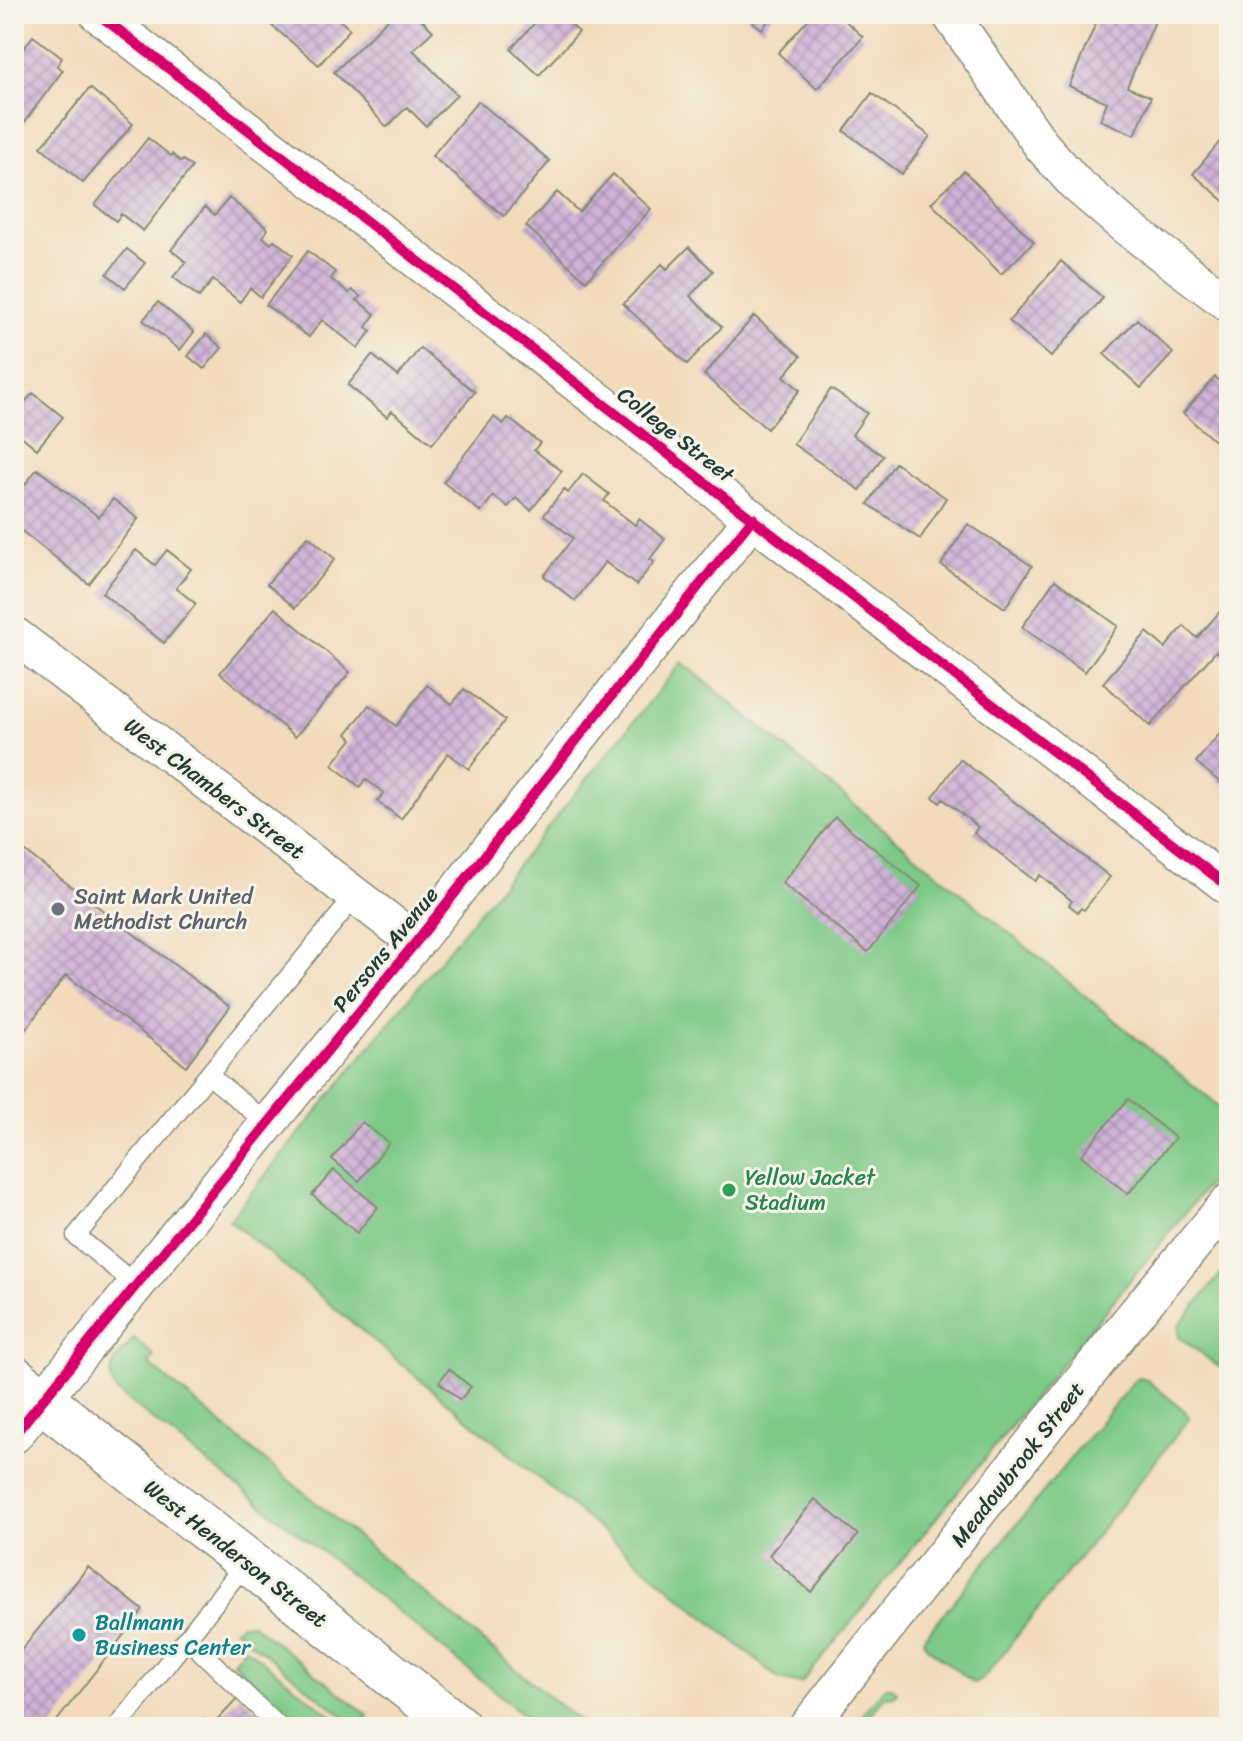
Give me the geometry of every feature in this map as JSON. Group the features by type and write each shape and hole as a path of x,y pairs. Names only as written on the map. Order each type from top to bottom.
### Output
{"main road":[{"name":"West Henderson Street","path":"28,1389 453,1726"}],"street":[{"name":"College Street","path":"98,14 1229,887"},
{"path":"950,14 1042,146 1075,183 1124,225 1229,304"},
{"name":"Persons Avenue","path":"14,1435 28,1389 136,1285 416,942 753,518"},
{"name":"West Chambers Street","path":"14,635 416,942"},
{"name":"Meadowbrook Street","path":"807,1727 1129,1322 1229,1202"}],"lane":[{"path":"136,1285 76,1236 356,895"},
{"path":"210,1076 268,1124"},
{"path":"118,1727 247,1561"},
{"path":"187,1638 279,1727"}],"green space":[{"name":"Yellow Jacket Stadium","path":"682,662 1229,1115 1229,1159 801,1684 779,1679 229,1220"},
{"path":"1229,1264 1229,1367 1219,1367 1179,1337 1179,1325"},
{"path":"134,1338 154,1356 149,1364 586,1727 538,1727 390,1605 117,1392 111,1377 114,1363"},
{"path":"1139,1378 1147,1380 1185,1411 1189,1419 982,1680 973,1683 926,1646 923,1639"},
{"path":"251,1623 368,1715 365,1720 374,1727 357,1727 234,1629"},
{"path":"245,1647 346,1727 301,1727 233,1662"},
{"path":"885,1687 892,1687 897,1692 894,1696 885,1697 861,1727 853,1727"}],"building":[{"path":"258,14 332,14 350,29 319,65"},
{"path":"393,14 416,14 433,31 413,50 457,95 426,126 407,107 387,127 334,72"},
{"path":"543,14 560,14 579,32 539,75 511,49"},
{"path":"742,14 773,14 762,29"},
{"path":"813,14 838,14 863,37 817,89 778,53"},
{"path":"1100,14 1158,14 1127,87 1151,97 1135,135 1100,120 1107,102 1069,86"},
{"path":"33,36 62,58 57,66 63,70 14,136 14,62"},
{"path":"90,88 133,124 83,183 41,147"},
{"path":"872,93 930,136 902,174 844,131"},
{"path":"478,101 550,161 504,216 432,156"},
{"path":"148,138 192,167 143,231 121,214 116,221 95,205"},
{"path":"1222,139 1229,144 1229,205 1193,174"},
{"path":"964,171 1034,242 1001,274 931,203"},
{"path":"613,174 651,209 586,281 526,226 557,192 579,212"},
{"path":"229,198 268,229 263,237 271,244 274,240 293,255 261,297 250,288 240,302 213,280 199,297 173,277 186,262 171,250 205,207 215,215"},
{"path":"689,247 713,271 690,296 722,327 687,364 623,304 662,264 667,269"},
{"path":"127,249 145,263 125,288 107,274"},
{"path":"308,251 335,272 331,279 349,293 352,290 361,297 357,300 375,314 366,327 371,331 358,348 322,320 309,337 266,305"},
{"path":"1061,261 1103,298 1051,357 1009,321"},
{"path":"158,302 194,332 180,350 143,320"},
{"path":"754,316 801,356 784,376 800,390 767,429 704,375"},
{"path":"1137,319 1173,353 1141,388 1104,354"},
{"path":"206,334 222,348 204,369 188,356"},
{"path":"420,348 475,392 432,444 392,411 387,417 348,385 372,355 398,376"},
{"path":"1215,377 1229,389 1229,454 1183,413"},
{"path":"831,389 867,413 852,435 883,456 860,490 793,444"},
{"path":"14,393 25,402 33,393 63,417 37,449 14,430"},
{"path":"494,417 503,424 508,418 540,443 534,450 562,471 531,510 516,498 508,507 493,496 481,512 443,482"},
{"path":"895,463 946,498 920,539 868,504"},
{"path":"37,469 99,517 113,499 138,519 89,584 14,525 14,499"},
{"path":"583,474 609,494 604,501 635,525 639,519 665,539 650,559 654,562 636,585 605,562 575,601 544,576 573,538 544,515 564,489 568,493"},
{"path":"968,524 1032,566 1005,608 941,565"},
{"path":"308,536 335,559 295,608 267,584"},
{"path":"136,550 155,565 167,550 191,569 176,588 196,604 164,643 102,593"},
{"path":"1055,580 1118,626 1085,672 1022,627"},
{"path":"1229,601 1229,656 1226,660 1216,651 1150,726 1103,683 1147,632 1165,648 1184,626 1197,638"},
{"path":"275,608 350,672 295,737 220,673"},
{"path":"427,685 452,704 464,689 505,720 469,769 448,753 401,819 377,801 384,793 365,779 360,787 332,765 352,739 347,734 369,705 396,726"},
{"path":"1229,722 1229,790 1196,762"},
{"path":"960,759 1110,877 1084,910 1081,908 1078,912 1069,905 1072,901 1040,875 1035,881 974,833 978,827 943,799 940,803 933,797"},
{"path":"835,817 921,886 868,952 782,883"},
{"name":"Saint Mark United Methodist Church","path":"14,843 230,1007 186,1066 66,975 14,1045"},
{"path":"1128,1099 1175,1138 1128,1194 1081,1155"},
{"path":"362,1122 389,1143 359,1181 332,1159"},
{"path":"334,1170 378,1207 357,1233 312,1195"},
{"path":"449,1369 471,1387 460,1400 439,1382"},
{"path":"815,1499 858,1535 811,1592 769,1555"},
{"name":"Ballmann Business Center","path":"88,1567 143,1610 52,1727 14,1727 14,1659"},
{"path":"240,1696 269,1723 265,1727 197,1727 205,1719 212,1726"}],"cycle path":[{"path":"98,14 1229,887"},
{"path":"14,1435 416,942 753,518"}],"place":[{"name":"Saint Mark United Methodist Church","path":"58,909"},
{"name":"Yellow Jacket Stadium","path":"729,1190"},
{"name":"Ballmann Business Center","path":"79,1635"}]}
